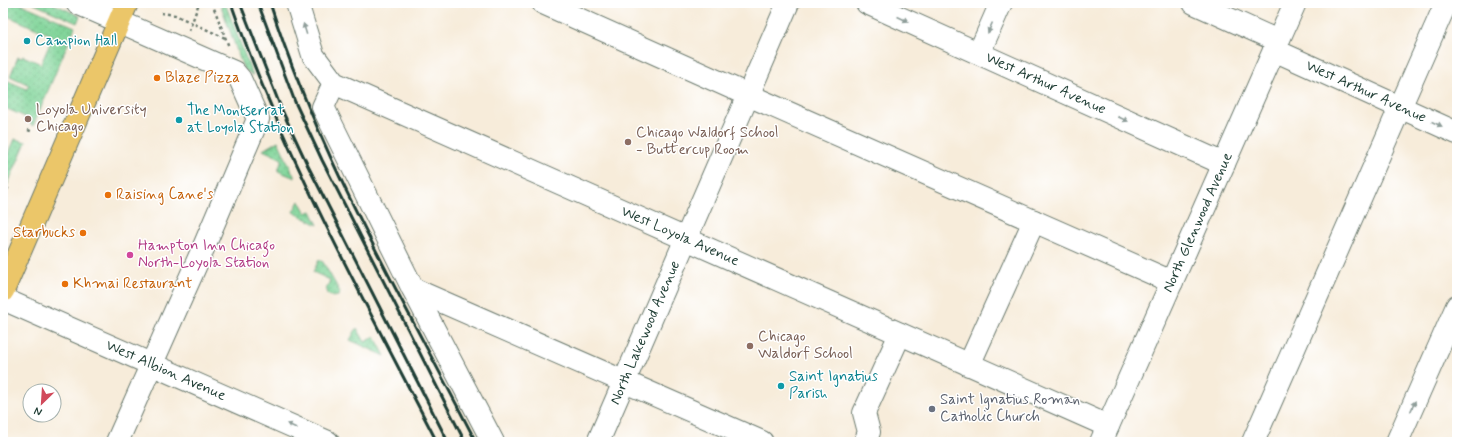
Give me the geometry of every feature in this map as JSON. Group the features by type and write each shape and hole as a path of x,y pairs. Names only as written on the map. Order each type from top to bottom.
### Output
{"main road":[{"path":"3,291 122,12"}],"street":[{"path":"77,3 122,12 234,72 240,79 258,119 202,251 117,442"},
{"name":"West Loyola Avenue","path":"297,3 313,55 334,82 969,364 1104,434"},
{"path":"543,3 1172,282"},
{"name":"North Lakewood Avenue","path":"598,442 788,3"},
{"name":"West Arthur Avenue","path":"867,3 1224,164"},
{"path":"979,53 1001,3"},
{"name":"West Arthur Avenue","path":"1194,3 1400,107 1457,133"},
{"name":"North Glenwood Avenue","path":"1104,434 1295,3"},
{"path":"1253,442 1446,3"},
{"path":"334,82 322,107 413,289 493,442"},
{"path":"969,364 1034,221"},
{"path":"413,289 762,442"},
{"name":"West Albion Avenue","path":"3,299 328,442"},
{"path":"1397,442 1457,306"},
{"path":"865,442 869,432 864,413 900,334"}],"path":[{"path":"187,37 199,3"},
{"path":"212,3 230,51"},
{"path":"161,13 175,15 225,38"},
{"path":"28,130 33,132"},
{"path":"3,186 8,189"}],"green space":[{"path":"3,3 19,3 75,27 33,126 30,124 32,120 3,107 3,92 8,81 27,89 29,85 10,76 18,57 22,58 23,56 41,64 53,36 3,14"},
{"path":"32,3 52,3 80,16 77,23"},
{"path":"220,3 225,3 253,76 243,68"},
{"path":"15,139 26,142 7,186 3,185 3,153 8,155"},
{"path":"278,141 295,178 278,171 282,159 263,150"},
{"path":"299,201 306,213 311,211 318,225 293,212"},
{"path":"319,260 323,262 340,292 338,296 333,297 327,294 326,290 330,280 313,272"},
{"path":"357,328 365,342 375,337 385,356 350,340"}],"railway":[{"path":"231,3 252,60 300,171 353,280 437,442"},
{"path":"240,3 281,108 308,166 448,442"},
{"path":"258,3 295,102 322,160 465,442"},
{"path":"270,3 312,116 337,172 391,280 476,442"}],"place":[{"name":"Campion Hall","path":"27,41"},
{"name":"Blaze Pizza","path":"157,78"},
{"name":"Loyola University Chicago","path":"28,119"},
{"name":"The Montserrat at Loyola Station","path":"179,120"},
{"name":"Chicago Waldorf School - Buttercup Room","path":"628,142"},
{"name":"Raising Cane's","path":"108,195"},
{"name":"Starbucks","path":"83,233"},
{"name":"Hampton Inn Chicago North-Loyola Station","path":"130,255"},
{"name":"Khmai Restaurant","path":"65,284"},
{"name":"Chicago Waldorf School","path":"750,346"},
{"name":"Saint Ignatius Parish","path":"781,386"},
{"name":"Saint Ignatius Roman Catholic Church","path":"932,409"}]}
